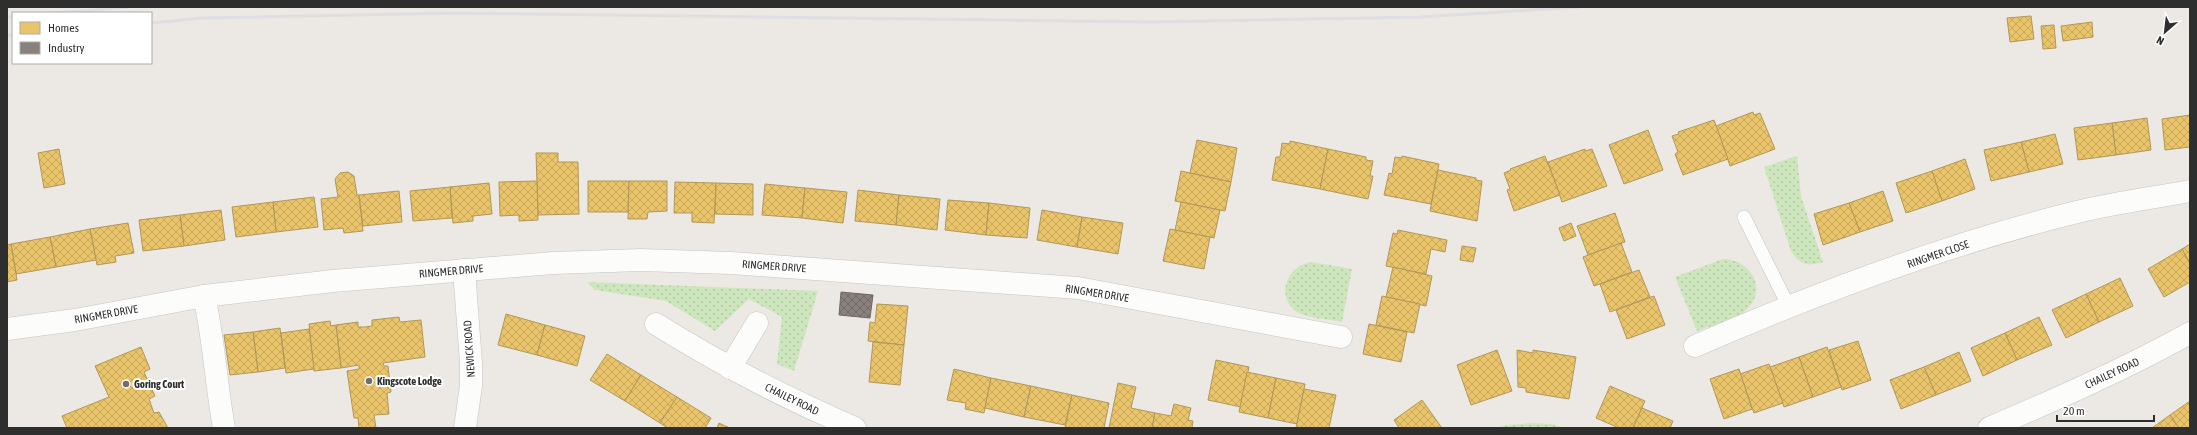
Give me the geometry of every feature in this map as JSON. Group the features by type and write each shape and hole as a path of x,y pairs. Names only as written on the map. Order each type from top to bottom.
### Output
{"street":[{"name":"RINGMER CLOSE","path":"1695,346 1788,305 1970,242 2078,212 2190,191"},
{"name":"RINGMER DRIVE","path":"7,329 74,320 204,296 464,270 553,263 641,260 731,263 1078,288 1341,337"},
{"name":"NEWICK ROAD","path":"464,270 471,363 471,386 465,428"},
{"path":"204,296 224,428"},
{"path":"730,368 757,323"},
{"name":"CHAILEY ROAD","path":"656,324 730,368 806,407 855,428"},
{"name":"CHAILEY ROAD","path":"1989,428 2072,392 2146,357 2190,333"}],"lane":[{"path":"1744,216 1788,305"}],"green space":[{"path":"1797,156 1801,196 1823,262 1813,264 1804,264 1794,256 1791,251 1764,167"},
{"path":"1723,259 1732,260 1741,264 1748,269 1753,276 1756,284 1756,292 1753,301 1747,309 1736,317 1697,331 1675,277"},
{"path":"1312,262 1352,269 1342,322 1314,318 1299,313 1291,307 1287,300 1285,292 1286,283 1290,276 1295,269 1303,264"},
{"path":"587,282 818,291 794,371 777,364 782,317 749,299 715,331 666,301 595,290"},
{"path":"1531,423 1551,424 1565,428 1494,428 1508,425"}],"building: Homes":[{"path":"2031,16 2034,39 2010,42 2007,18"},
{"path":"2092,22 2093,37 2063,41 2061,26"},
{"path":"2054,25 2056,48 2043,49 2041,26"},
{"path":"1753,112 1754,115 1760,113 1775,149 1730,166 1716,126"},
{"path":"2190,115 2190,147 2165,150 2162,119"},
{"path":"2147,118 2151,150 2116,155 2112,123"},
{"path":"1714,120 1728,159 1683,175 1675,154 1678,152 1672,136 1679,134 1678,132"},
{"path":"2112,123 2116,155 2078,160 2074,128"},
{"path":"1648,130 1663,170 1624,184 1609,145"},
{"path":"2055,134 2063,164 2029,172 2021,142"},
{"path":"1197,140 1237,148 1231,182 1190,173"},
{"path":"1290,141 1328,149 1320,189 1272,180 1276,157 1280,157 1282,143 1290,144"},
{"path":"2021,142 2029,172 1991,181 1984,150"},
{"path":"59,149 65,184 44,188 38,153"},
{"path":"1328,149 1366,157 1366,160 1373,161 1370,176 1373,176 1368,199 1320,189"},
{"path":"1585,149 1585,151 1592,149 1607,186 1562,202 1548,162"},
{"path":"536,153 558,153 558,162 578,162 579,214 538,215"},
{"path":"1402,156 1439,164 1431,204 1384,195 1389,173 1392,174 1395,157 1402,158"},
{"path":"1545,156 1560,195 1514,211 1507,190 1510,189 1504,173 1511,170 1510,169"},
{"path":"1965,159 1975,189 1942,201 1932,171"},
{"path":"1438,170 1476,178 1476,180 1482,181 1477,221 1430,211"},
{"path":"1181,171 1231,182 1225,211 1175,201"},
{"path":"1932,171 1942,201 1906,213 1896,183"},
{"path":"348,172 354,176 357,195 359,195 363,231 344,233 343,228 324,230 321,199 338,197 335,179 340,173"},
{"path":"537,181 538,220 519,221 519,215 500,216 499,182"},
{"path":"588,181 629,181 628,212 588,212"},
{"path":"629,181 667,181 667,211 648,212 647,219 628,219"},
{"path":"675,182 716,183 714,223 692,222 692,213 674,213"},
{"path":"489,183 492,214 473,216 473,221 453,223 450,187"},
{"path":"716,183 753,184 753,215 715,214"},
{"path":"765,184 805,188 802,218 762,215"},
{"path":"450,187 452,218 413,221 410,191"},
{"path":"805,188 847,192 843,223 802,218"},
{"path":"858,190 899,195 896,225 855,221"},
{"path":"399,191 402,222 363,226 359,195"},
{"path":"1883,191 1893,221 1860,232 1849,203"},
{"path":"899,195 940,199 937,230 896,225"},
{"path":"314,197 318,227 276,232 273,202"},
{"path":"948,200 989,203 986,235 945,230"},
{"path":"273,202 276,232 236,237 232,207"},
{"path":"1181,202 1220,210 1214,238 1175,230"},
{"path":"989,203 1030,208 1027,238 986,235"},
{"path":"1849,203 1860,232 1823,245 1814,214"},
{"path":"221,210 225,240 184,246 180,215"},
{"path":"1042,210 1082,217 1077,247 1037,240"},
{"path":"1615,213 1625,242 1588,255 1577,226"},
{"path":"180,215 184,246 143,251 139,220"},
{"path":"1082,217 1123,223 1118,254 1077,247"},
{"path":"128,223 134,253 115,256 116,262 97,265 90,229"},
{"path":"1571,223 1576,236 1564,241 1559,228"},
{"path":"90,229 96,260 56,267 50,237"},
{"path":"1170,229 1210,237 1204,269 1163,261"},
{"path":"1398,230 1447,240 1445,252 1431,249 1426,274 1386,266 1393,233 1397,234"},
{"path":"50,237 56,267 16,274 11,244"},
{"path":"1621,243 1632,272 1594,286 1583,257"},
{"path":"11,244 17,280 7,282 7,245"},
{"path":"2190,244 2190,264 2182,249"},
{"path":"1462,246 1476,248 1473,262 1460,260"},
{"path":"2182,249 2190,264 2190,282 2164,297 2148,269"},
{"path":"1393,267 1432,276 1426,306 1386,297"},
{"path":"1639,270 1650,297 1610,312 1600,284"},
{"path":"2120,278 2133,306 2099,322 2086,294"},
{"path":"2086,294 2099,322 2066,338 2052,310"},
{"path":"1382,296 1420,304 1414,333 1376,325"},
{"path":"1654,296 1665,325 1627,339 1616,310"},
{"path":"877,304 908,306 904,345 868,341 870,322 875,323"},
{"path":"506,314 545,325 537,355 498,345"},
{"name":"Kingscote Lodge","path":"399,317 400,322 421,320 425,357 383,363 384,366 388,366 391,392 387,393 389,414 374,415 376,428 359,428 358,418 354,418 347,371 359,369 359,365 341,368 336,325 358,322 358,327 365,327 372,326 372,320"},
{"path":"2039,317 2052,345 2017,360 2005,333"},
{"path":"330,321 331,326 336,325 341,368 314,371 309,324"},
{"path":"1369,324 1407,332 1401,362 1363,354"},
{"path":"545,325 585,336 577,366 537,355"},
{"path":"280,328 285,368 258,372 253,332"},
{"path":"309,329 314,369 286,373 281,333"},
{"path":"253,332 258,372 230,375 224,335"},
{"path":"2005,333 2017,360 1983,376 1971,348"},
{"path":"1858,341 1871,380 1842,390 1829,350"},
{"path":"873,342 904,345 900,385 869,382"},
{"name":"Goring Court","path":"141,347 150,369 144,372 155,396 149,399 154,413 159,412 168,428 67,428 62,416 109,397 95,366"},
{"path":"1827,347 1841,387 1813,397 1799,357"},
{"path":"1497,350 1512,391 1471,405 1457,365"},
{"path":"1517,350 1533,353 1533,350 1576,357 1569,399 1526,392 1526,388 1518,387"},
{"path":"1959,352 1971,381 1936,395 1924,367"},
{"path":"607,354 641,375 625,401 590,380"},
{"path":"1799,357 1813,397 1784,407 1770,367"},
{"path":"1216,360 1249,367 1241,407 1208,400"},
{"path":"1769,364 1783,403 1754,413 1740,374"},
{"path":"1924,367 1936,395 1901,409 1890,380"},
{"path":"954,369 991,378 984,413 965,409 966,403 947,400"},
{"path":"1739,369 1752,409 1724,419 1710,379"},
{"path":"1247,372 1276,378 1268,418 1239,412"},
{"path":"641,375 677,397 660,423 625,401"},
{"path":"991,378 1031,386 1024,417 985,408"},
{"path":"1276,378 1305,384 1297,424 1268,418"},
{"path":"1118,383 1136,387 1131,408 1155,413 1152,428 1109,428"},
{"path":"1031,386 1072,395 1065,425 1024,417"},
{"path":"1610,386 1645,401 1633,428 1619,428 1596,418"},
{"path":"1304,389 1336,395 1329,428 1296,428"},
{"path":"1072,395 1109,403 1104,428 1065,428"},
{"path":"677,397 711,418 705,428 668,428 660,423"},
{"path":"1422,400 1442,428 1399,428 1394,420"},
{"path":"2190,401 2190,428 2179,428 2170,415"},
{"path":"1174,404 1191,408 1188,420 1193,421 1192,428 1152,428 1155,413 1171,416"},
{"path":"1642,408 1673,421 1670,428 1633,428"},
{"path":"2170,415 2179,428 2152,428"},
{"path":"719,423 721,424 730,428 717,428"}],"building: Industry":[{"path":"841,292 873,295 870,318 839,315"}],"railway":[{"path":"68,12 128,7"},
{"path":"152,23 203,18 457,13 1151,22 1420,17 1580,7"},
{"path":"7,17 12,17"},
{"path":"7,36 12,35"}],"place":[{"name":"Kingscote Lodge","path":"369,381"},
{"name":"Goring Court","path":"126,384"}]}
